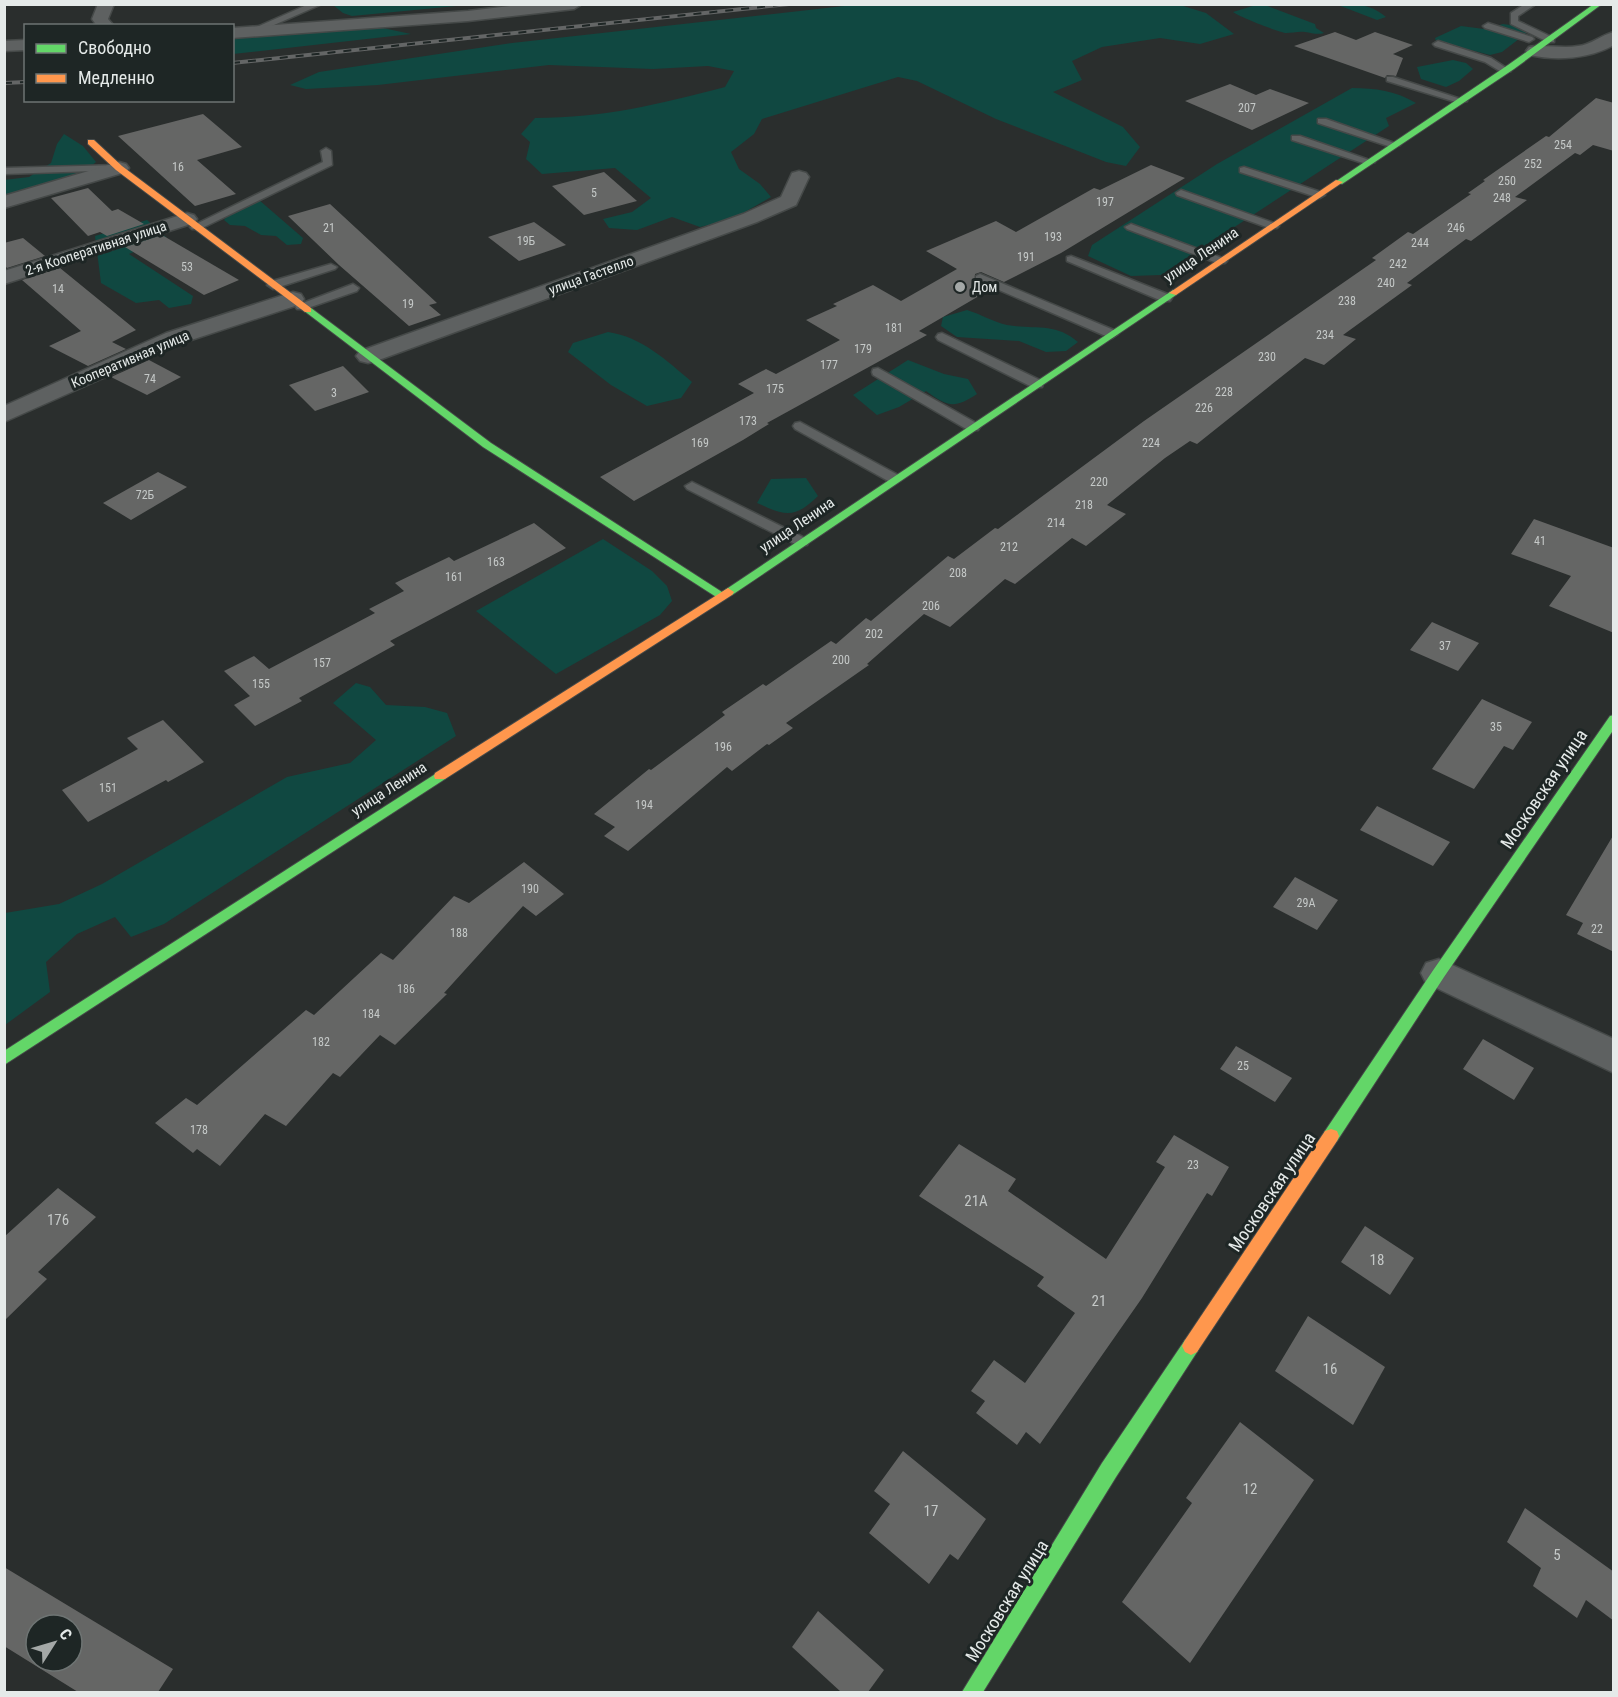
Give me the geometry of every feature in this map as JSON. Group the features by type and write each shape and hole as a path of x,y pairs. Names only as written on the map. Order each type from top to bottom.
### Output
{"main road":[{"name":"улица Ленина","path":"4,1059 493,741 722,596 1462,101 1599,4"},
{"path":"91,142 119,168 487,445 722,596"},
{"name":"Московская улица","path":"972,1692 1109,1470 1439,973 1614,719"}],"street":[{"path":"104,24 100,19 106,4"},
{"path":"239,33 456,17 574,4"},
{"path":"1544,45 1555,53 1592,49 1614,37"},
{"path":"4,46 24,45"},
{"path":"4,202 119,168"},
{"name":"улица Гастелло","path":"369,356 750,218 789,201 799,177"},
{"name":"2-я Кооперативная улица","path":"4,278 192,223"},
{"name":"Кооперативная улица","path":"4,416 174,338 297,303"},
{"path":"1439,973 1614,1057"}],"lane":[{"path":"239,33 318,4"},
{"path":"1532,4 1514,15 1515,22 1544,45"},
{"path":"1488,26 1544,45"},
{"path":"1438,44 1488,60 1506,71"},
{"path":"1390,79 1462,101"},
{"path":"1322,121 1395,145"},
{"path":"1296,138 1370,162"},
{"path":"192,223 328,163 326,151"},
{"path":"4,171 119,168"},
{"path":"1244,170 1320,195"},
{"path":"1181,193 1273,226"},
{"path":"1131,227 1221,261"},
{"path":"1071,259 1166,298"},
{"path":"273,285 331,267"},
{"path":"980,278 1112,334"},
{"path":"297,303 353,288"},
{"path":"942,337 1037,384"},
{"path":"878,372 973,427"},
{"path":"800,426 895,479"},
{"path":"692,486 802,542"}],"green space":[{"path":"862,4 1180,5 1206,13 1234,34 1200,44 1160,38 1102,47 1072,61 1082,80 1053,92 1123,127 1140,147 1126,166 1106,162 996,119 917,81 898,77 762,119 754,134 731,152 739,169 760,184 771,197 731,220 700,227 672,217 637,230 609,228 603,219 632,212 651,198 615,168 542,174 526,159 530,142 521,134 535,118 608,113 725,87 734,71 708,66 653,69 549,65 378,85 306,89 290,85 319,72 512,43"},
{"path":"333,5 467,5 352,16 343,13"},
{"path":"1256,5 1265,5 1315,24 1316,28 1324,33 1286,33 1233,12"},
{"path":"1338,5 1364,6 1386,17 1377,20"},
{"path":"1503,24 1517,26 1528,32 1502,52 1490,55 1436,41 1435,38 1461,26 1484,29"},
{"path":"383,28 411,34 234,54 234,38"},
{"path":"1453,60 1466,63 1473,69 1459,81 1446,87 1421,79 1417,67"},
{"path":"1352,88 1385,91 1416,103 1386,118 1389,126 1161,275 1131,276 1088,256 1092,245 1217,164"},
{"path":"64,134 83,146 96,162 76,176 65,180 5,195 4,180 29,177 51,163 57,144"},
{"path":"259,200 303,238 301,244 287,245 276,236 261,235 245,226 230,225 224,220 229,213"},
{"path":"147,220 167,238 129,254 193,296 191,304 169,308 159,300 136,303 101,283 95,236"},
{"path":"967,310 1007,325 1053,329 1078,342 1066,351 1046,352 1019,341 957,337 941,326 943,317"},
{"path":"608,332 643,344 692,382 681,398 647,406 611,385 568,352 573,343"},
{"path":"908,360 944,374 968,379 977,394 957,404 951,404 926,391 899,407 877,415 853,395"},
{"path":"806,478 818,496 802,509 783,513 757,503 771,479"},
{"path":"603,539 652,571 667,586 672,601 660,615 556,674 476,611"},
{"path":"356,683 370,687 386,705 425,707 447,713 456,736 164,924 131,937 115,917 77,934 46,962 50,992 5,1025 5,913 59,904 102,884 287,777 350,763 376,740 333,703"}],"building":[{"path":"1335,32 1356,40 1375,32 1413,45 1393,54 1403,58 1396,76 1387,75 1385,78 1294,46"},
{"path":"1230,84 1256,95 1270,89 1309,103 1252,130 1185,101"},
{"path":"1596,98 1614,103 1614,151 1593,145 1580,155 1575,153 1515,197 1527,200 1471,241 1466,239 1407,283 1412,285 1343,335 1356,339 1324,365 1305,358 1197,444 1190,441 1165,458 1107,505 1126,514 1086,546 1072,538 1015,584 1005,579 950,627 924,614 867,664 869,665 786,723 793,728 769,745 767,744 732,771 727,767 628,851 604,836 615,827 594,814 649,769 651,770 725,715 722,712 763,684 766,686 831,641 836,644 866,618 871,621 948,556 954,559 995,528 998,529 1144,421 1376,260 1372,258 1408,232 1413,234 1471,194 1468,193 1485,181 1483,180 1546,136 1549,137"},
{"path":"203,114 242,147 197,160 236,194 195,206 118,136"},
{"path":"1151,165 1185,178 1061,253 1004,282 981,272 975,274 975,282 991,289 919,331 927,335 767,423 769,424 743,440 634,501 600,477 754,393 738,384 766,369 776,374 840,340 806,320 837,306 833,304 873,285 901,301 957,269 926,251 996,221 1016,232 1094,188 1100,190"},
{"path":"604,172 637,201 584,215 552,186"},
{"path":"88,188 112,211 118,209 144,224 107,236 100,232 88,236 51,198"},
{"path":"330,204 437,303 429,305 441,315 409,326 339,265 288,216"},
{"path":"534,222 566,245 519,261 488,237"},
{"path":"162,235 239,280 204,295 125,247"},
{"path":"23,238 45,256 7,268 4,265 4,243"},
{"path":"60,268 136,330 112,342 126,349 88,366 49,346 81,331 22,280"},
{"path":"149,360 181,377 147,395 111,377"},
{"path":"343,366 369,392 315,411 289,385"},
{"path":"158,472 187,487 131,520 103,503"},
{"path":"1534,519 1614,548 1614,633 1549,606 1571,576 1511,554"},
{"path":"534,523 566,548 390,641 395,645 299,698 302,701 255,726 234,705 250,696 224,671 254,656 269,669 375,613 369,609 404,591 395,583 449,557 454,561"},
{"path":"1432,622 1479,643 1458,671 1410,650"},
{"path":"1482,699 1532,722 1513,750 1504,746 1474,789 1432,769"},
{"path":"163,720 204,762 88,822 62,790 138,749 127,738"},
{"path":"1377,806 1450,842 1433,866 1360,830"},
{"path":"1614,834 1614,952 1577,934 1583,923 1566,915"},
{"path":"524,862 564,894 536,916 523,906 444,993 447,994 395,1045 380,1035 340,1077 333,1073 286,1126 265,1114 220,1166 197,1149 193,1153 155,1123 186,1098 197,1105 306,1010 314,1015 381,953 393,960 454,896 469,903"},
{"path":"1295,877 1338,900 1317,930 1273,907"},
{"path":"1483,1039 1534,1068 1514,1100 1463,1069"},
{"path":"1236,1046 1292,1078 1275,1102 1220,1069"},
{"path":"1174,1135 1229,1167 1212,1196 1207,1193 1142,1298 1040,1444 1026,1432 1017,1445 976,1413 985,1401 971,1391 994,1360 1025,1383 1075,1313 1037,1286 1044,1277 919,1196 959,1144 1016,1179 1008,1191 1106,1259 1165,1167 1156,1162"},
{"path":"58,1188 96,1217 38,1272 47,1279 4,1321 4,1237"},
{"path":"1365,1226 1414,1258 1390,1295 1341,1262"},
{"path":"1308,1316 1385,1367 1353,1425 1275,1371"},
{"path":"1240,1422 1314,1480 1190,1663 1122,1602 1192,1503 1186,1498"},
{"path":"903,1451 986,1519 958,1560 950,1554 929,1584 869,1533 890,1504 874,1491"},
{"path":"1525,1508 1614,1572 1614,1621 1586,1600 1577,1618 1533,1586 1541,1568 1507,1542"},
{"path":"4,1567 80,1613 24,1613 24,1658 4,1646"},
{"path":"818,1611 884,1670 868,1692 841,1692 792,1647"},
{"path":"84,1615 173,1669 158,1692 78,1692 47,1673 84,1673"}],"railway":[{"path":"234,63 789,4"},
{"path":"4,83 24,82"}],"traffic: fast":[{"path":"1339,182 1511,67 1599,4"},
{"path":"728,592 1173,293"},
{"path":"308,310 487,445 721,596"},
{"path":"1331,1136 1439,973 1614,719"},
{"path":"4,1059 440,776"},
{"path":"972,1692 1109,1470 1191,1346"}],"traffic: slow":[{"path":"91,142 119,168 308,310"},
{"path":"1173,293 1339,182"},
{"path":"440,776 728,592"},
{"path":"1191,1346 1331,1136"}],"place":[{"name":"Дом","path":"960,287"}]}
